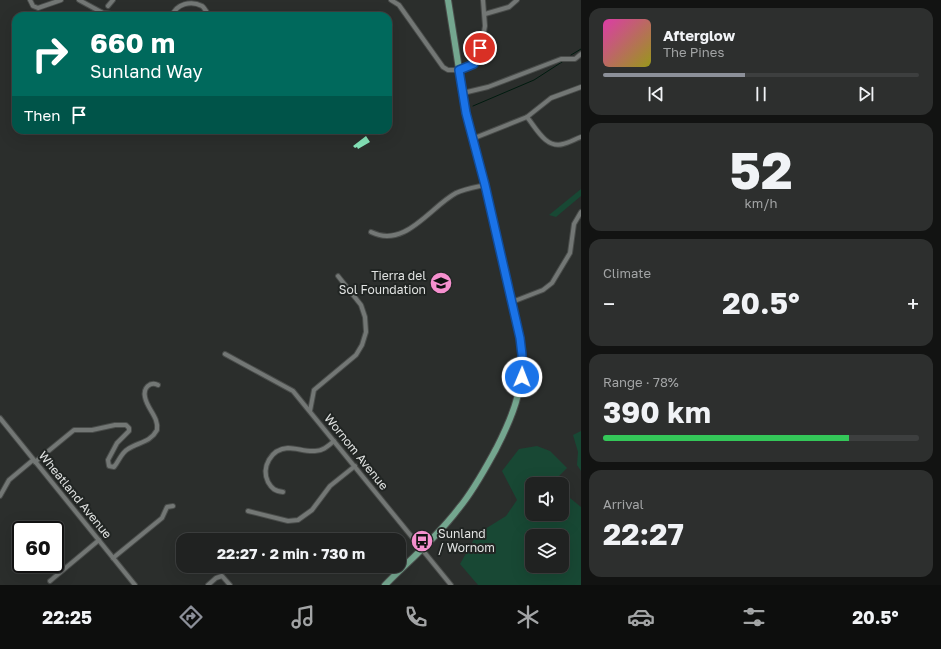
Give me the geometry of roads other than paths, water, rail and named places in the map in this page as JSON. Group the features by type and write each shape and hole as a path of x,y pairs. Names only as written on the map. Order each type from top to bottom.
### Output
{"main road":[{"path":"386,585 450,519 469,494 482,474 513,415 520,387 522,361 520,338 485,185 472,140 448,0"}],"street":[{"path":"30,0 34,6 38,8 61,0"},
{"path":"79,0 101,12"},
{"path":"108,6 112,0"},
{"path":"392,0 400,6 443,67 448,70 459,70 474,64 483,37 485,14 483,0"},
{"path":"485,14 509,7 517,0"},
{"path":"174,12 180,4 188,1 198,3 206,12"},
{"path":"463,93 488,87 561,59 574,58 581,54"},
{"path":"472,140 527,117 550,98 581,87"},
{"path":"527,117 544,139 553,144 563,144 581,137"},
{"path":"371,232 387,235 404,231 415,225 456,193 485,185"},
{"path":"512,302 543,290 552,283 570,253 574,224 581,212"},
{"path":"310,412 314,390 356,355 365,336 366,324 361,305 338,276"},
{"name":"Wornom Avenue","path":"225,354 293,391 451,585"},
{"path":"0,496 9,480 74,430 92,430 115,425 126,425 129,428 129,431 117,443 108,460 109,466 114,467 126,450 148,440 157,430 157,422 145,395 149,385 158,385"},
{"name":"Wheatland Avenue","path":"0,418 135,585"},
{"path":"283,492 275,491 270,487 267,479 266,472 268,462 274,454 280,450 288,448 316,451 326,448 334,441"},
{"path":"248,511 288,521 298,520 312,510 330,486 355,466"},
{"path":"113,558 162,518 167,507 173,506"},
{"path":"50,581 99,540"},
{"path":"208,585 216,578 222,576 230,585"}],"waterway":[{"path":"571,55 581,49"},
{"path":"473,106 534,80 565,60"}],"place":[{"name":"Tierra del Sol Foundation","path":"441,283"},
{"name":"Sunland / Wornom","path":"422,541"}]}
